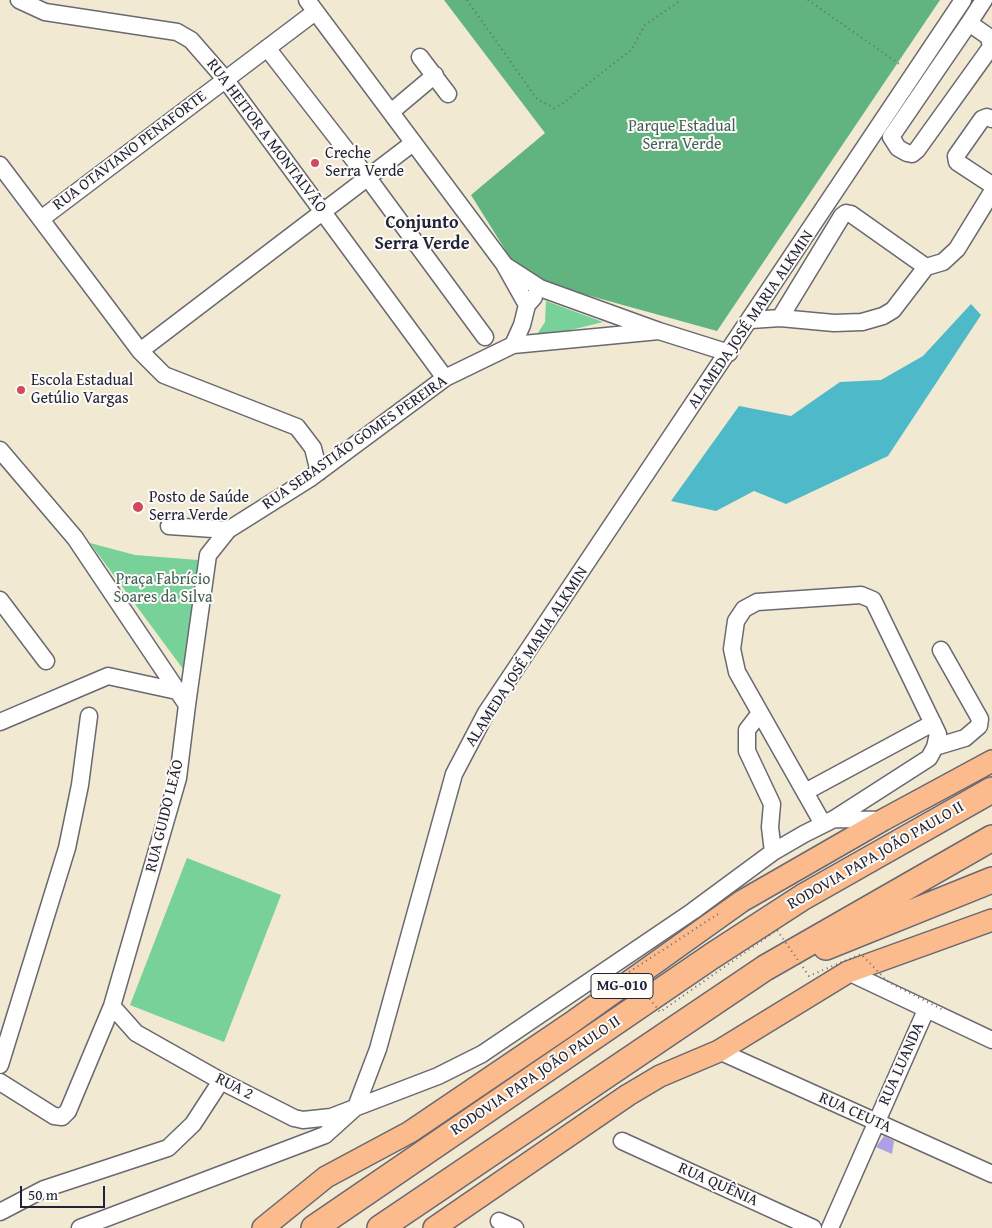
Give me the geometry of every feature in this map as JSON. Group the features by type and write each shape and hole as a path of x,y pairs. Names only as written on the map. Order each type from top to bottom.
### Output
{"highway":[{"name":"RODOVIA PAPA JOÃO PAULO II","path":"314,1228 712,956 803,897 992,790"},
{"path":"380,1228 765,968 992,838"},
{"path":"765,968 826,947 992,880"}],"main road":[{"name":"MG-010","path":"263,1228 326,1177 410,1132 571,1023 742,901 883,820 992,762"},
{"path":"434,1228 628,1095 660,1076 719,1051 848,972 992,920"}],"street":[{"name":"RUA HEITOR A MONTALVÃO","path":"19,0 45,12 177,32 191,40 225,79 445,378"},
{"name":"ALAMEDA JOSÉ MARIA ALKMIN","path":"80,1228 325,1135 356,1107 378,1049 454,774 486,714 963,0"},
{"name":"RUA OTAVIANO PENAFORTE","path":"41,219 267,48 309,3"},
{"path":"309,3 504,264 527,305"},
{"path":"969,23 989,37 991,46 918,150 912,154 907,153 898,148 891,137 969,23 983,4"},
{"path":"267,48 368,178 485,337"},
{"path":"420,57 448,94"},
{"path":"391,112 435,75"},
{"path":"992,119 987,117 982,119 956,156 957,162 992,185"},
{"path":"140,351 413,143"},
{"path":"0,166 140,351 164,375 297,427 313,448 319,472"},
{"path":"751,320 780,318 834,323 862,322 883,316 892,310 926,267 943,262 956,249 992,192"},
{"path":"780,318 842,216 846,213 851,214 926,267"},
{"path":"504,264 540,288 660,331 729,352"},
{"path":"513,345 522,325 527,305 540,288"},
{"path":"604,335 608,329 612,314"},
{"name":"RUA SEBASTIÃO GOMES PEREIRA","path":"182,698 208,555 228,530 319,472 445,378 513,345 660,331"},
{"path":"0,450 75,538 182,698"},
{"path":"169,526 228,530"},
{"path":"294,1118 303,1120 331,1117 438,1076 482,1054 536,1020 768,856 829,822 929,758 935,747 938,734 878,606 873,600 862,595 776,599 757,602 744,609 736,622 732,649 737,672 805,792 829,822"},
{"path":"0,600 46,661"},
{"path":"935,747 965,738 979,726 980,719 941,650"},
{"path":"0,722 108,676 182,698"},
{"name":"RUA GUIDO LEÃO","path":"0,1082 54,1116 62,1117 68,1111 112,1006 178,778 182,698"},
{"path":"742,901 768,856 772,804 747,751 747,730 760,713"},
{"path":"0,1065 67,848 80,785 89,716"},
{"path":"805,792 933,723"},
{"path":"829,822 883,820"},
{"path":"848,972 992,1040"},
{"name":"RUA 2","path":"112,1006 136,1033 221,1081 294,1118"},
{"name":"RUA LUANDA","path":"830,1228 926,1010"},
{"name":"RUA 2","path":"94,1049 110,1033 119,1031 136,1033"},
{"name":"RUA CEUTA","path":"719,1051 992,1174"},
{"path":"0,1212 44,1189 168,1148 193,1124 221,1081"},
{"path":"282,1152 299,1136 300,1129 294,1118"},
{"name":"RUA QUÊNIA","path":"622,1141 813,1228"},
{"path":"499,1221 515,1228"}],"path":[{"path":"467,0 537,99 554,108 562,104 631,50 645,25 681,0"},
{"path":"808,0 914,74"},
{"path":"718,914 629,972 660,1012 777,930 809,976 861,954 888,982 943,1010"}],"green space":[{"name":"Parque Estadual Serra Verde","path":"444,0 940,0 717,331 547,284 511,259 471,195 545,133"},
{"path":"546,301 603,322 534,339 545,322"},
{"name":"Praça Fabrício Soares da Silva","path":"90,543 135,555 198,560 183,669"},
{"path":"187,858 281,895 224,1042 130,1005"}],"water":[{"path":"971,304 981,315 888,456 786,504 754,491 716,511 671,501 739,406 791,416 840,382 881,380 923,356"}],"building":[{"path":"884,1136 894,1141 892,1154 876,1147"}],"place":[{"name":"Creche Serra Verde","path":"315,163"},
{"name":"Escola Estadual Getúlio Vargas","path":"21,390"},
{"name":"Posto de Saúde Serra Verde","path":"138,507"}],"district":[{"name":"Conjunto Serra Verde","path":"422,233"}]}
